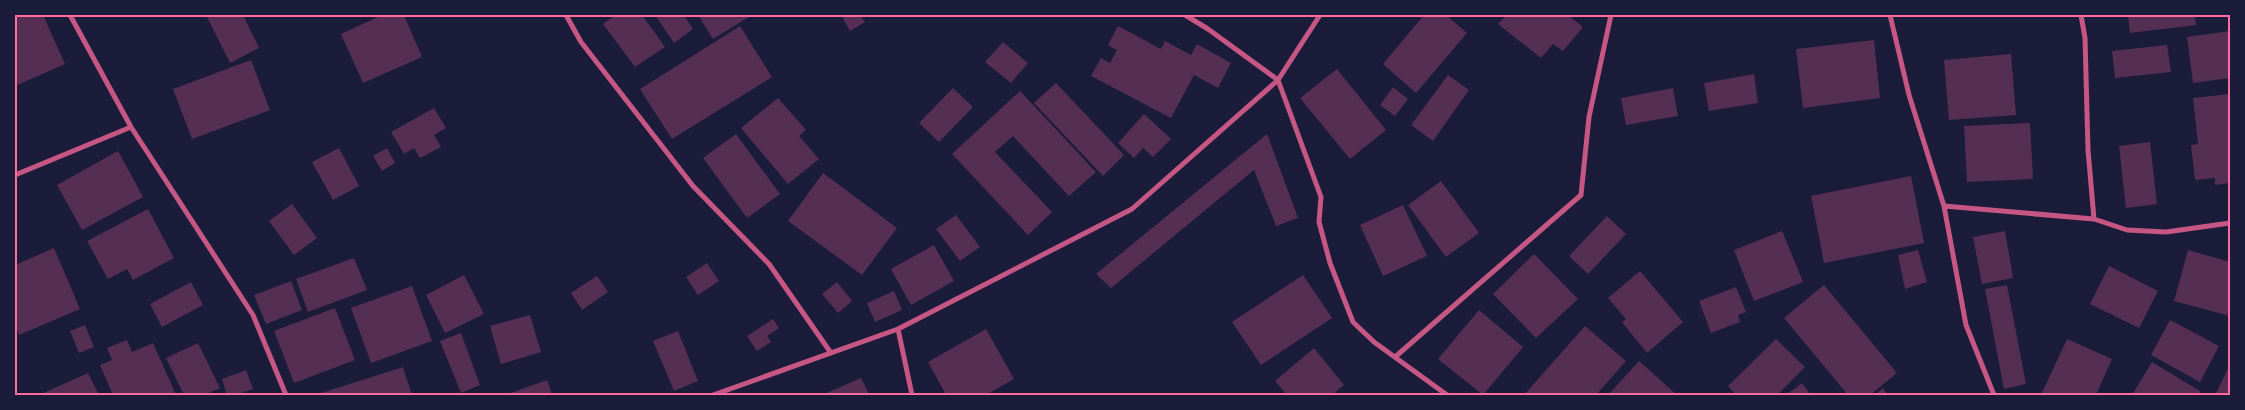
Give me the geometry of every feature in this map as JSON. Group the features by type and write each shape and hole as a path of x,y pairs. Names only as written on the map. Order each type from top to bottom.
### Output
{"street":[{"path":"70,15 131,127 253,315 286,395"},
{"path":"566,15 581,42 693,186 769,264 832,353"},
{"path":"1185,15 1208,29 1278,80 1322,197 1320,222 1330,263 1353,322 1374,342 1447,395"},
{"path":"714,395 898,329 1132,209 1278,80 1320,15"},
{"path":"1395,357 1581,195 1588,118 1612,15"},
{"path":"1890,15 1909,95 1944,206 1966,325 1994,395"},
{"path":"2081,15 2084,38 2088,150 2094,219"},
{"path":"15,175 131,127"},
{"path":"1944,206 2094,219 2127,230 2166,232 2230,223"},
{"path":"898,329 912,395"}],"building":[{"path":"15,15 43,15 65,64 15,86"},
{"path":"206,15 243,15 259,48 230,63"},
{"path":"382,15 404,15 422,57 363,83 341,34"},
{"path":"615,15 642,15 665,47 635,67 603,24"},
{"path":"655,15 684,15 693,29 674,43"},
{"path":"698,15 752,15 713,39"},
{"path":"841,15 860,15 865,22 850,31"},
{"path":"1424,15 1446,15 1467,33 1416,93 1383,64"},
{"path":"1506,15 1568,15 1583,27 1563,51 1553,44 1541,58 1498,24"},
{"path":"2128,15 2195,15 2196,25 2130,33"},
{"path":"740,26 772,77 672,139 640,89"},
{"path":"1118,26 1161,49 1165,41 1191,55 1197,44 1231,63 1218,88 1194,75 1171,118 1091,76 1101,58 1110,63 1117,50 1108,45"},
{"path":"2230,31 2230,78 2193,83 2187,37"},
{"path":"1874,40 1880,98 1803,108 1796,49"},
{"path":"1003,42 1028,63 1011,83 985,62"},
{"path":"2167,45 2171,72 2115,78 2112,51"},
{"path":"2011,54 2016,115 1949,120 1944,60"},
{"path":"251,60 270,110 192,139 173,89"},
{"path":"1337,69 1386,130 1350,159 1300,98"},
{"path":"1754,74 1758,103 1709,111 1704,83"},
{"path":"1448,75 1469,90 1433,141 1411,125"},
{"path":"1056,83 1124,155 1103,176 1034,103"},
{"path":"1393,87 1408,99 1395,116 1380,105"},
{"path":"953,88 973,107 939,142 919,123"},
{"path":"1673,88 1678,116 1626,125 1621,98"},
{"path":"1020,91 1096,172 1069,196 1013,136 995,152 1052,212 1028,235 952,154"},
{"path":"2230,94 2230,183 2215,185 2215,178 2195,180 2191,145 2198,144 2193,98"},
{"path":"778,98 806,130 799,136 819,159 788,184 741,128"},
{"path":"434,108 446,128 434,135 441,147 420,158 414,148 404,154 391,132"},
{"path":"1144,114 1171,139 1153,157 1143,148 1134,158 1118,143"},
{"path":"2030,123 2033,179 1967,182 1964,126"},
{"path":"736,134 780,194 747,218 703,158"},
{"path":"1267,134 1298,218 1276,226 1254,170 1111,288 1096,274"},
{"path":"2150,142 2157,204 2126,208 2119,146"},
{"path":"339,148 359,186 333,200 312,162"},
{"path":"387,148 395,163 382,171 373,156"},
{"path":"118,151 143,197 82,230 57,185"},
{"path":"823,173 897,228 862,275 788,221"},
{"path":"1911,176 1924,243 1824,263 1811,196"},
{"path":"1441,181 1479,233 1446,257 1408,205"},
{"path":"292,204 317,238 294,255 269,221"},
{"path":"1403,205 1427,256 1383,276 1360,225"},
{"path":"148,209 174,258 133,280 127,269 108,279 87,241"},
{"path":"956,215 980,247 960,261 936,229"},
{"path":"1607,216 1626,234 1588,274 1569,256"},
{"path":"1782,231 1803,282 1754,301 1734,250"},
{"path":"2005,231 2013,278 1982,284 1973,237"},
{"path":"934,245 954,281 911,305 891,269"},
{"path":"54,248 80,309 19,335 15,325 15,265"},
{"path":"1918,250 1927,282 1905,289 1898,255"},
{"path":"2188,250 2230,262 2230,316 2174,301"},
{"path":"1534,254 1578,299 1536,338 1493,294"},
{"path":"354,258 367,290 308,312 296,279"},
{"path":"707,263 719,281 698,295 686,277"},
{"path":"2109,266 2158,291 2139,328 2090,304"},
{"path":"1640,271 1683,322 1647,353 1622,322 1626,319 1608,298"},
{"path":"464,275 484,314 445,333 426,295"},
{"path":"1303,275 1332,318 1261,365 1232,322"},
{"path":"597,276 608,292 582,310 571,293"},
{"path":"291,281 302,310 266,324 254,295"},
{"path":"191,282 203,305 162,327 150,304"},
{"path":"837,282 852,301 838,313 822,294"},
{"path":"1824,285 1897,373 1870,395 1848,395 1784,318"},
{"path":"2007,285 2026,384 2004,389 1985,289"},
{"path":"412,286 432,341 371,363 351,308"},
{"path":"1736,287 1746,312 1738,315 1740,322 1711,333 1699,301"},
{"path":"894,291 902,310 875,322 867,303"},
{"path":"335,308 355,360 294,383 274,331"},
{"path":"1479,310 1523,347 1483,395 1438,359"},
{"path":"530,315 541,352 501,364 490,326"},
{"path":"773,319 779,328 767,336 771,342 757,351 747,336"},
{"path":"2170,320 2219,346 2200,382 2151,355"},
{"path":"85,325 94,347 79,353 70,331"},
{"path":"1585,326 1626,361 1596,395 1524,395"},
{"path":"986,329 1014,379 986,395 946,395 928,362"},
{"path":"678,331 698,381 674,391 653,341"},
{"path":"461,333 480,385 461,393 440,341"},
{"path":"1776,339 1805,367 1777,395 1736,395 1728,386"},
{"path":"2067,339 2112,359 2096,395 2041,395"},
{"path":"127,340 132,352 153,343 176,395 113,395 100,365 112,360 107,348"},
{"path":"198,343 220,388 204,395 184,395 166,358"},
{"path":"1314,348 1344,385 1332,395 1287,395 1275,381"},
{"path":"1639,361 1677,395 1608,395"},
{"path":"2152,362 2200,391 2198,395 2132,395"},
{"path":"2230,365 2230,395 2215,395"},
{"path":"403,367 412,395 315,395"},
{"path":"246,370 253,389 235,395 227,395 222,379"},
{"path":"88,373 99,395 39,395"},
{"path":"861,378 869,394 822,395"},
{"path":"547,380 552,395 505,395"},
{"path":"1802,383 1811,395 1786,395"},
{"path":"1883,388 1888,395 1875,395"}]}
